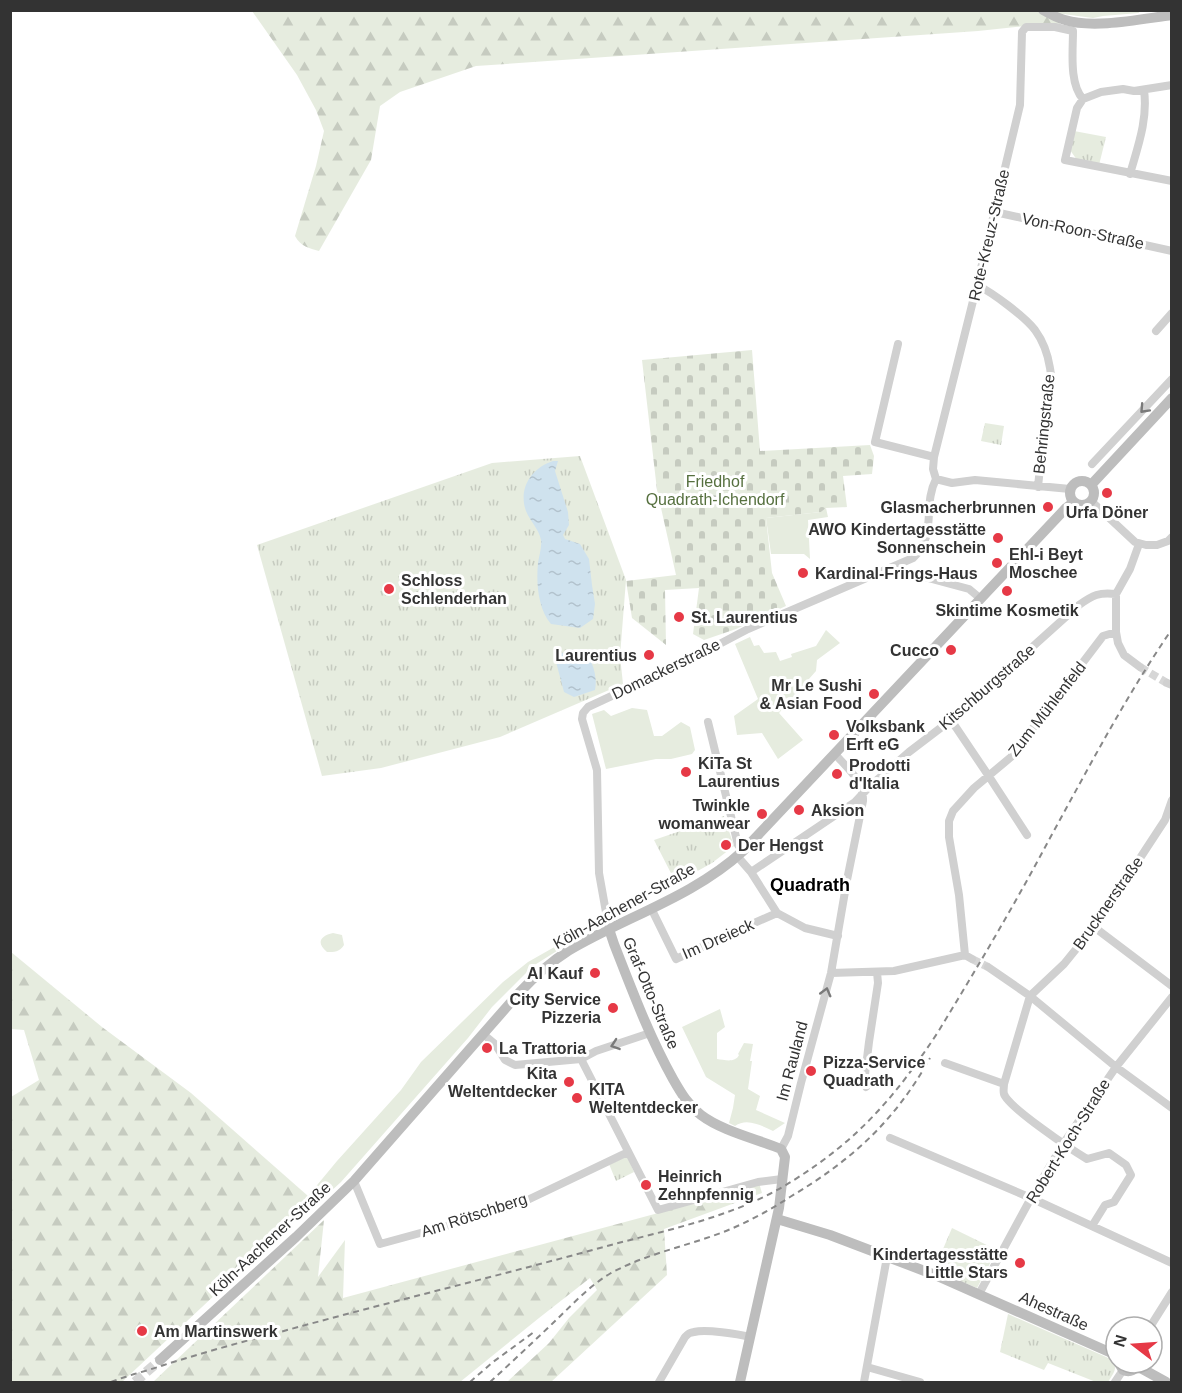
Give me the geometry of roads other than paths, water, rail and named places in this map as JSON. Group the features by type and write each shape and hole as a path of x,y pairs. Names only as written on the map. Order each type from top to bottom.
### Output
{"main road":[{"path":"1043,10 1066,21 1082,23 1172,15"},
{"path":"1091,485 1172,398"},
{"path":"1081,481 1091,485 1094,491 1091,501 1081,505 1074,502 1070,496 1070,489 1074,484 1081,481"},
{"name":"Köln-Aachener-Straße","path":"160,1360 296,1237 354,1181 539,972 567,952 711,876 740,854 1074,502"},
{"name":"Graf-Otto-Straße","path":"609,929 650,1033 687,1102 702,1116 718,1125 781,1149"},
{"name":"Im Rauland","path":"740,1383 777,1219 785,1157 781,1149"},
{"name":"Ahestraße","path":"777,1219 830,1235 887,1257 979,1294 1104,1350"}],"street":[{"name":"Rote-Kreuz-Straße","path":"936,479 933,468 934,457 1020,105 1022,32 1026,27 1055,27 1073,31 1072,59 1076,89 1083,99"},
{"path":"1172,85 1134,91 1123,89 1083,99 1077,108 1065,160 1172,182"},
{"path":"1130,174 1143,126 1146,104 1144,90"},
{"name":"Von-Roon-Straße","path":"995,212 1172,251"},
{"name":"Behringstraße","path":"977,285 1001,300 1035,330 1045,348 1051,370 1050,400 1038,487"},
{"path":"1156,332 1172,314"},
{"path":"898,344 875,442 934,457"},
{"path":"1092,464 1172,379"},
{"path":"1116,440 1121,452"},
{"path":"936,479 952,483 975,480 1070,489"},
{"name":"Domackerstraße","path":"583,713 588,706 691,659 748,629 913,558 925,541 928,530 930,493 936,479"},
{"path":"1091,501 1139,544 1157,545 1172,537"},
{"path":"1139,544 1131,569 1116,594 1116,632 1118,643 1125,655 1140,667"},
{"path":"898,565 902,571 969,589 981,599"},
{"name":"Kitschburgstraße","path":"751,872 855,802 909,752 951,720 1079,604 1102,593 1116,594"},
{"name":"Zum Mühlenfeld","path":"877,972 969,957 949,837 949,821 953,811 974,788 1011,757 1103,636 1116,632"},
{"name":"Graf-Otto-Straße","path":"583,713 582,719 597,770 599,873 609,929"},
{"path":"951,720 1027,835"},
{"path":"708,722 740,854 777,913 805,928 838,936"},
{"path":"835,754 855,776 863,793"},
{"name":"Im Rauland","path":"781,1149 788,1136 831,973 863,793"},
{"name":"Brucknerstraße","path":"1030,996 1064,964 1094,927 1168,823 1172,800"},
{"name":"Im Dreieck","path":"651,908 676,959 777,913"},
{"path":"1094,927 1172,986"},
{"path":"988,967 1030,996 1116,1067 1172,1108"},
{"path":"831,973 877,972 878,983 868,1041 864,1083 866,1087"},
{"path":"1030,996 1004,1084 1004,1095 1011,1104 1063,1144 1087,1159 1109,1153 1126,1165 1131,1175 1114,1202 1104,1205 1092,1226"},
{"name":"Robert-Koch-Straße","path":"979,1294 1063,1144 1116,1067 1172,997"},
{"path":"483,1034 495,1044 505,1060 515,1065 581,1059 596,1051 650,1033"},
{"path":"581,1059 658,1210 758,1182 782,1179"},
{"path":"945,1063 1004,1084"},
{"path":"890,1138 1031,1198 1172,1263"},
{"name":"Am Rötschberg","path":"354,1181 380,1244 517,1204 628,1152"},
{"path":"864,1383 887,1257"},
{"path":"1158,1315 1172,1292"},
{"path":"658,1383 689,1333 697,1330 750,1336"},
{"path":"867,1367 920,1383"}],"water":[{"path":"553,461 558,461 555,471 568,512 569,525 563,535 565,539 580,544 589,559 595,604 593,619 580,628 551,624 543,611 537,571 541,540 524,503 528,480 538,469"},
{"path":"582,649 589,657 593,668 596,679 595,690 574,697 564,692 556,662 560,654"}],"tunnel":[{"path":"1140,667 1167,683"},
{"path":"972,959 988,967"},
{"path":"135,1382 160,1360"}],"railway":[{"path":"111,1382 236,1344 704,1220 773,1192 817,1164 838,1149 875,1115 907,1076 938,1032 1009,912 1123,706 1172,629"},
{"path":"490,1382 581,1296 611,1273 639,1260 742,1224 759,1216 833,1169 887,1120 930,1058"},
{"path":"470,1382 534,1332"}],"place":[{"name":"Urfa Döner","path":"1107,493"},
{"name":"Glasmacherbrunnen","path":"1048,507"},
{"name":"AWO Kindertagesstätte Sonnenschein","path":"998,538"},
{"name":"Ehl-i Beyt Moschee","path":"997,563"},
{"name":"Kardinal-Frings-Haus","path":"803,573"},
{"name":"Schloss Schlenderhan","path":"389,589"},
{"name":"Skintime Kosmetik","path":"1007,591"},
{"name":"St. Laurentius","path":"679,617"},
{"name":"Cucco","path":"951,650"},
{"name":"Laurentius","path":"649,655"},
{"name":"Mr Le Sushi & Asian Food","path":"874,694"},
{"name":"Volksbank Erft eG","path":"834,735"},
{"name":"KiTa St Laurentius","path":"686,772"},
{"name":"Prodotti d'Italia","path":"837,774"},
{"name":"Aksion","path":"799,810"},
{"name":"Twinkle womanwear","path":"762,814"},
{"name":"Der Hengst","path":"726,845"},
{"name":"Al Kauf","path":"595,973"},
{"name":"City Service Pizzeria","path":"613,1008"},
{"name":"La Trattoria","path":"487,1048"},
{"name":"Pizza-Service Quadrath","path":"811,1071"},
{"name":"Kita Weltentdecker","path":"569,1082"},
{"name":"KITA Weltentdecker","path":"577,1098"},
{"name":"Heinrich Zehnpfennig","path":"646,1185"},
{"name":"Kindertagesstätte Little Stars","path":"1020,1263"},
{"name":"Am Martinswerk","path":"142,1331"}],"district":[{"name":"Quadrath","path":"810,885"}],"park label":[{"name":"Friedhof Quadrath-Ichendorf","path":"715,490"}]}
